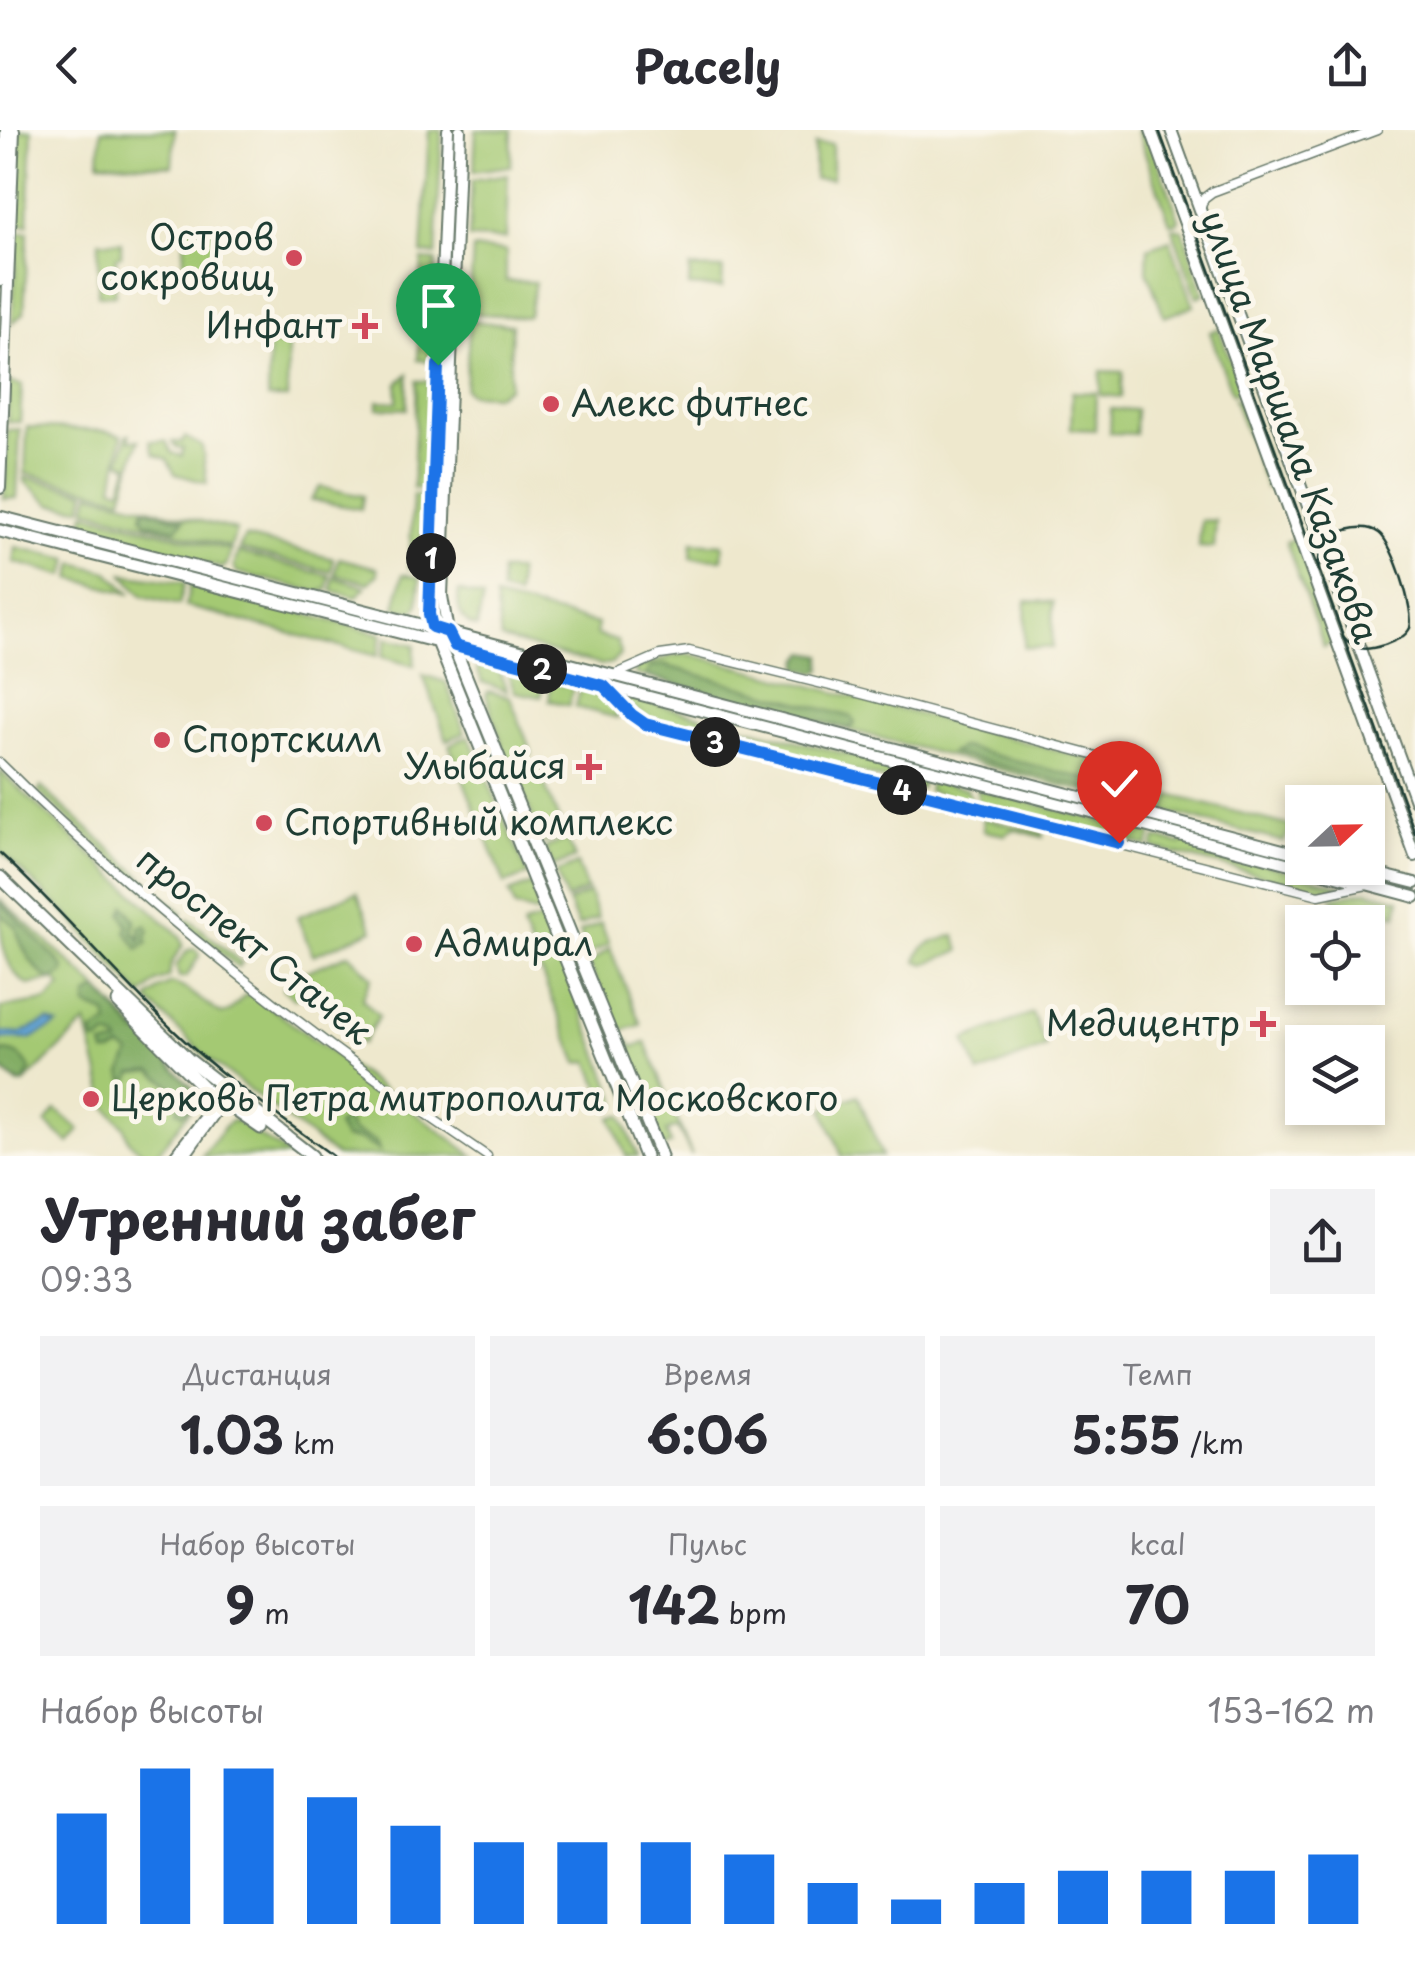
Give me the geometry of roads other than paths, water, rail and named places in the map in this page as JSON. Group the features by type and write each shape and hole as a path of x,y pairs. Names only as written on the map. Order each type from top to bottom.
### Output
{"main road":[{"path":"0,281 6,130"},
{"path":"0,488 14,130"},
{"path":"448,130 430,579 432,627 645,1156"},
{"path":"460,130 442,596 448,632 661,1156"},
{"name":"улица Маршала Казакова","path":"1151,130 1415,856"},
{"name":"улица Маршала Казакова","path":"1171,130 1415,800"},
{"path":"0,517 1285,850"},
{"path":"0,531 1285,862"},
{"path":"1385,876 1415,883"},
{"path":"0,877 223,1098 312,1156"},
{"path":"1374,885 1415,897"},
{"path":"0,887 73,955 177,1063 299,1156"},
{"path":"175,1156 223,1098"},
{"path":"184,1156 223,1098"}],"street":[{"path":"1200,210 1204,198 1212,192 1377,130"},
{"path":"1192,187 1212,192"},
{"path":"613,675 660,655 689,651 828,686 1104,758 1150,814"},
{"path":"604,686 645,724 1319,896 1367,885"},
{"name":"проспект Стачек","path":"0,763 211,954 335,1050 487,1156"},
{"path":"1119,843 1124,820"}],"water":[{"path":"48,1021 58,1025 30,1039 0,1039 0,1032 19,1034"}],"tram line":[{"path":"1159,130 1415,833"},
{"path":"1319,570 1320,552 1327,541 1357,528 1379,533 1396,563 1409,608 1408,631 1392,642 1366,649 1352,645 1343,636"},
{"path":"0,853 190,1046 333,1156"}],"place":[{"name":"Остров сокровищ","path":"294,258"},
{"name":"Инфант","path":"365,326"},
{"name":"Алекс фитнес","path":"551,404"},
{"name":"Спортскилл","path":"162,740"},
{"name":"Улыбайся","path":"589,767"},
{"name":"Спортивный комплекс","path":"264,823"},
{"name":"Адмирал","path":"414,944"},
{"name":"Медицентр","path":"1263,1024"},
{"name":"Церковь Петра митрополита Московского","path":"91,1099"}]}
